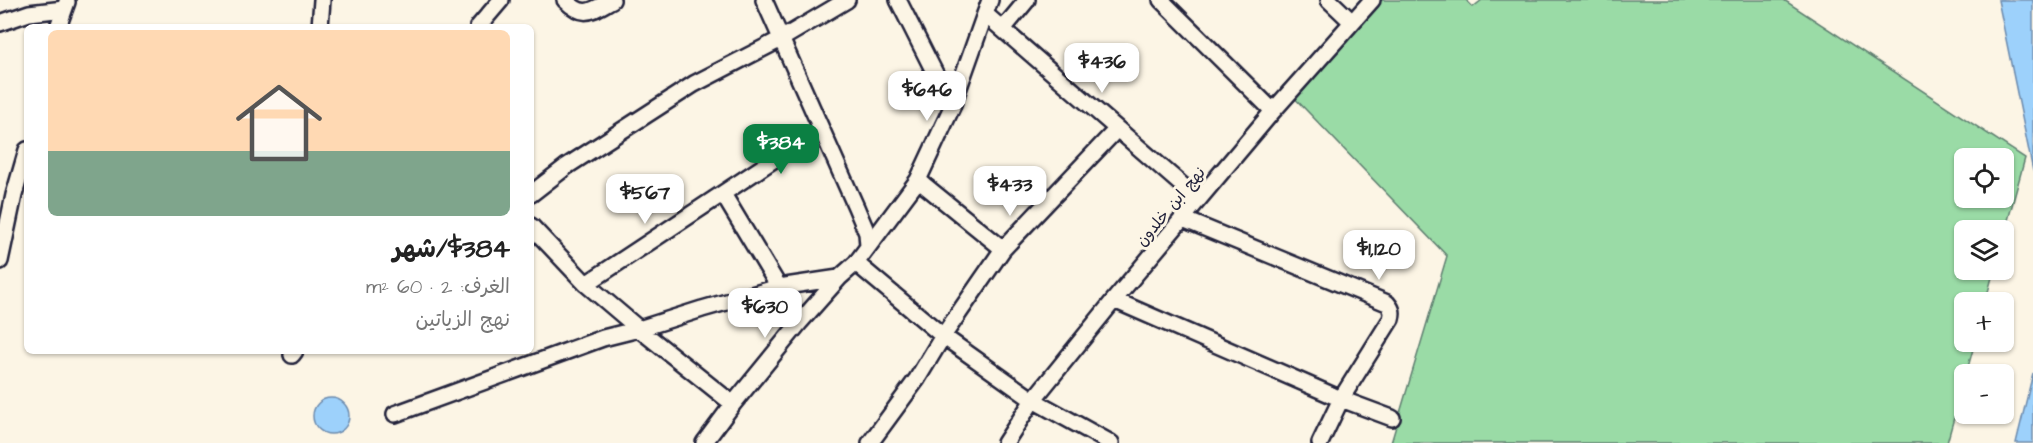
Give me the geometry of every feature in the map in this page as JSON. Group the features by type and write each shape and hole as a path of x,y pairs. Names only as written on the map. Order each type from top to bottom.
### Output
{"street":[{"path":"320,24 322,0"},
{"path":"481,24 501,0"},
{"path":"565,0 576,10 583,12 612,0"},
{"path":"764,0 863,222 868,246"},
{"path":"534,192 567,166 694,84 781,39 847,0"},
{"path":"898,0 952,106"},
{"path":"1003,29 1026,0"},
{"path":"1161,0 1273,111"},
{"path":"1329,0 1352,22"},
{"name":"نهج ابن خلدون","path":"1005,443 1033,400 1113,300 1273,111 1372,0"},
{"path":"0,23 66,4"},
{"path":"59,24 66,4"},
{"path":"704,443 800,322 839,278 856,263 918,180 952,106 988,7"},
{"path":"988,7 1003,29 1198,199"},
{"path":"586,284 820,129"},
{"path":"870,443 917,380 943,336 1003,249 1117,129"},
{"path":"0,261 7,195 24,157"},
{"path":"918,180 1003,249"},
{"path":"723,194 800,322"},
{"path":"1183,219 1387,303 1393,313 1391,319 1341,399 1320,443"},
{"path":"534,229 586,284 733,404"},
{"path":"856,263 943,336 1033,400 1111,443"},
{"path":"395,414 603,338 779,287 839,278"},
{"path":"1113,300 1341,399 1392,418"}],"green space":[{"path":"1372,0 1466,0 1473,7 1482,0 1784,0 2010,148 1954,148 1954,208 2011,208 2008,220 1954,220 1954,280 1991,280 1988,292 1954,292 1954,352 1972,352 1969,364 1954,364 1954,418 1947,443 1391,443 1447,256 1283,86"},
{"path":"2014,151 2025,158 2014,198"}],"water":[{"path":"1998,0 2033,0 2033,171"},
{"path":"2033,373 2033,443 2016,443"},
{"path":"331,398 344,403 349,416 344,429 331,434 318,429 313,416 318,403"}]}
